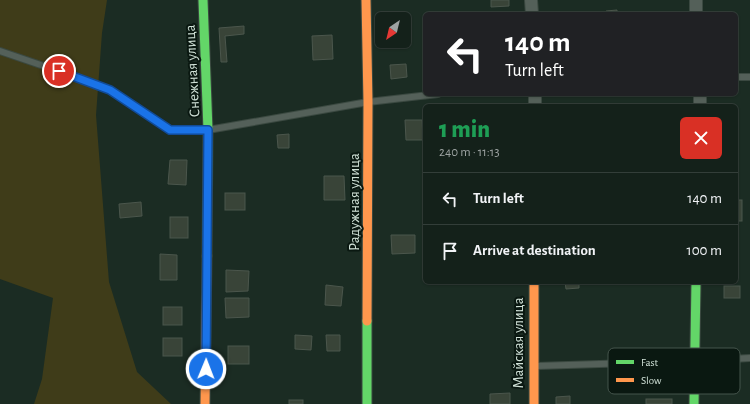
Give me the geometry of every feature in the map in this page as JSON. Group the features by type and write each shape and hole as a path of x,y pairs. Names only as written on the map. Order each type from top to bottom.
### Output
{"street":[{"name":"Снежная улица","path":"203,0 208,130 205,404"},
{"name":"Радужная улица","path":"366,0 368,102 367,404"},
{"path":"531,0 532,12"},
{"path":"696,0 696,12"},
{"name":"Майская улица","path":"534,284 534,404"},
{"path":"695,348 696,284"},
{"path":"694,394 694,404"}],"lane":[{"path":"0,51 110,90 170,130 208,130 368,102 423,96"},
{"path":"738,77 750,77"},
{"path":"740,359 750,358"},
{"path":"534,366 608,364"}],"shaded area":[{"path":"0,0 107,0 102,33 96,115 109,282 137,372 171,404 34,404 42,379 53,298 0,279"}],"building":[{"path":"491,0 509,0 509,6 491,7"},
{"path":"617,10 617,12 606,12"},
{"path":"244,26 244,34 225,36 227,62 221,62 219,28"},
{"path":"332,35 333,59 313,60 312,36"},
{"path":"406,64 407,77 391,79 390,65"},
{"path":"405,120 422,120 423,140 406,140"},
{"path":"289,134 289,148 278,148 277,135"},
{"path":"170,160 187,160 186,185 168,184"},
{"path":"324,176 344,176 345,200 324,200"},
{"path":"225,193 245,193 245,210 225,210"},
{"path":"738,200 742,200 742,221 738,221"},
{"path":"141,202 142,216 120,218 119,204"},
{"path":"170,217 188,217 188,238 170,238"},
{"path":"391,235 415,235 415,253 392,254"},
{"path":"160,254 177,255 177,280 160,280"},
{"path":"226,270 249,271 248,291 226,292"},
{"path":"565,284 579,284 579,288 566,289"},
{"path":"326,285 343,287 341,306 325,305"},
{"path":"724,286 740,286 740,298 724,298"},
{"path":"225,298 249,298 249,317 226,318"},
{"path":"163,307 182,307 182,325 163,325"},
{"path":"295,335 312,336 311,350 295,349"},
{"path":"326,335 340,335 340,351 327,351"},
{"path":"163,338 182,338 182,356 163,356"},
{"path":"228,346 249,346 249,364 228,364"},
{"path":"510,393 510,404 490,404 490,394"},
{"path":"570,396 570,404 556,404 556,397"},
{"path":"646,399 672,399 672,404 646,404"},
{"path":"289,400 303,400 303,404 289,404"}],"traffic: fast":[{"path":"203,0 208,130 207,256"},
{"path":"695,348 696,284"},
{"path":"367,321 367,404"},
{"path":"694,394 694,404"}],"traffic: slow":[{"path":"366,0 368,102 367,321"},
{"path":"205,404 207,256"},
{"path":"534,284 534,404"}],"route":[{"path":"59,71 110,90 170,130 208,130 206,369"}]}
